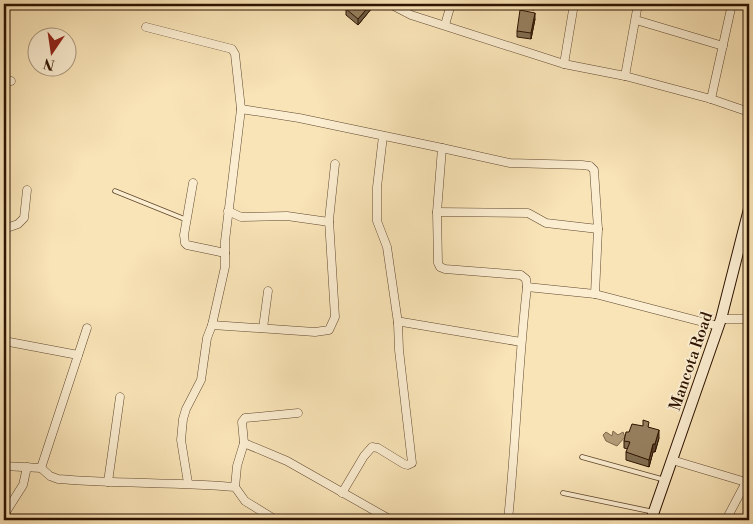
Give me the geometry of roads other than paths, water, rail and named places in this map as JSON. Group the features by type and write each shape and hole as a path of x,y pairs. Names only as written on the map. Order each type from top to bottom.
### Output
{"main road":[{"name":"Mancota Road","path":"652,516 720,322 749,209"}],"street":[{"path":"390,4 411,15 564,64 625,76 711,99 749,112"},
{"path":"445,25 451,4"},
{"path":"564,64 574,4"},
{"path":"625,76 638,4"},
{"path":"711,99 732,4"},
{"path":"636,20 723,46"},
{"path":"146,28 232,49 236,54 240,109 228,211 225,267 208,338 201,380 186,409 182,429 181,440 188,483"},
{"path":"240,109 299,118 510,163 590,166 596,175 598,229 595,294"},
{"path":"342,493 364,456 372,447 378,448 404,464 412,463 399,350 398,323 387,247 377,221 377,187 383,136"},
{"path":"442,148 437,212 438,262 440,267 521,275 526,279 527,287 521,342 508,520"},
{"path":"212,325 315,332 329,330 333,325 335,317 329,222 335,164"},
{"path":"193,184 184,239 187,245 225,253"},
{"path":"4,229 22,221 27,190"},
{"path":"228,211 241,218 287,216 329,222"},
{"path":"437,212 528,213 546,223 598,229"},
{"path":"527,287 595,294 720,322 749,319"},
{"path":"263,328 268,291"},
{"path":"398,323 402,322 521,342"},
{"path":"41,468 87,328"},
{"path":"4,341 78,355"},
{"path":"108,482 120,397"},
{"path":"276,520 245,501 236,487 237,466 244,443 242,422 245,418 298,413"},
{"path":"244,443 287,461 391,520"},
{"path":"672,460 748,483 726,520"},
{"path":"4,466 41,468 50,476 58,479 188,483 236,487"},
{"path":"4,515 23,485 27,467"}],"lane":[{"path":"115,191 187,220"},
{"path":"582,457 665,480"},
{"path":"563,493 652,516"}]}
